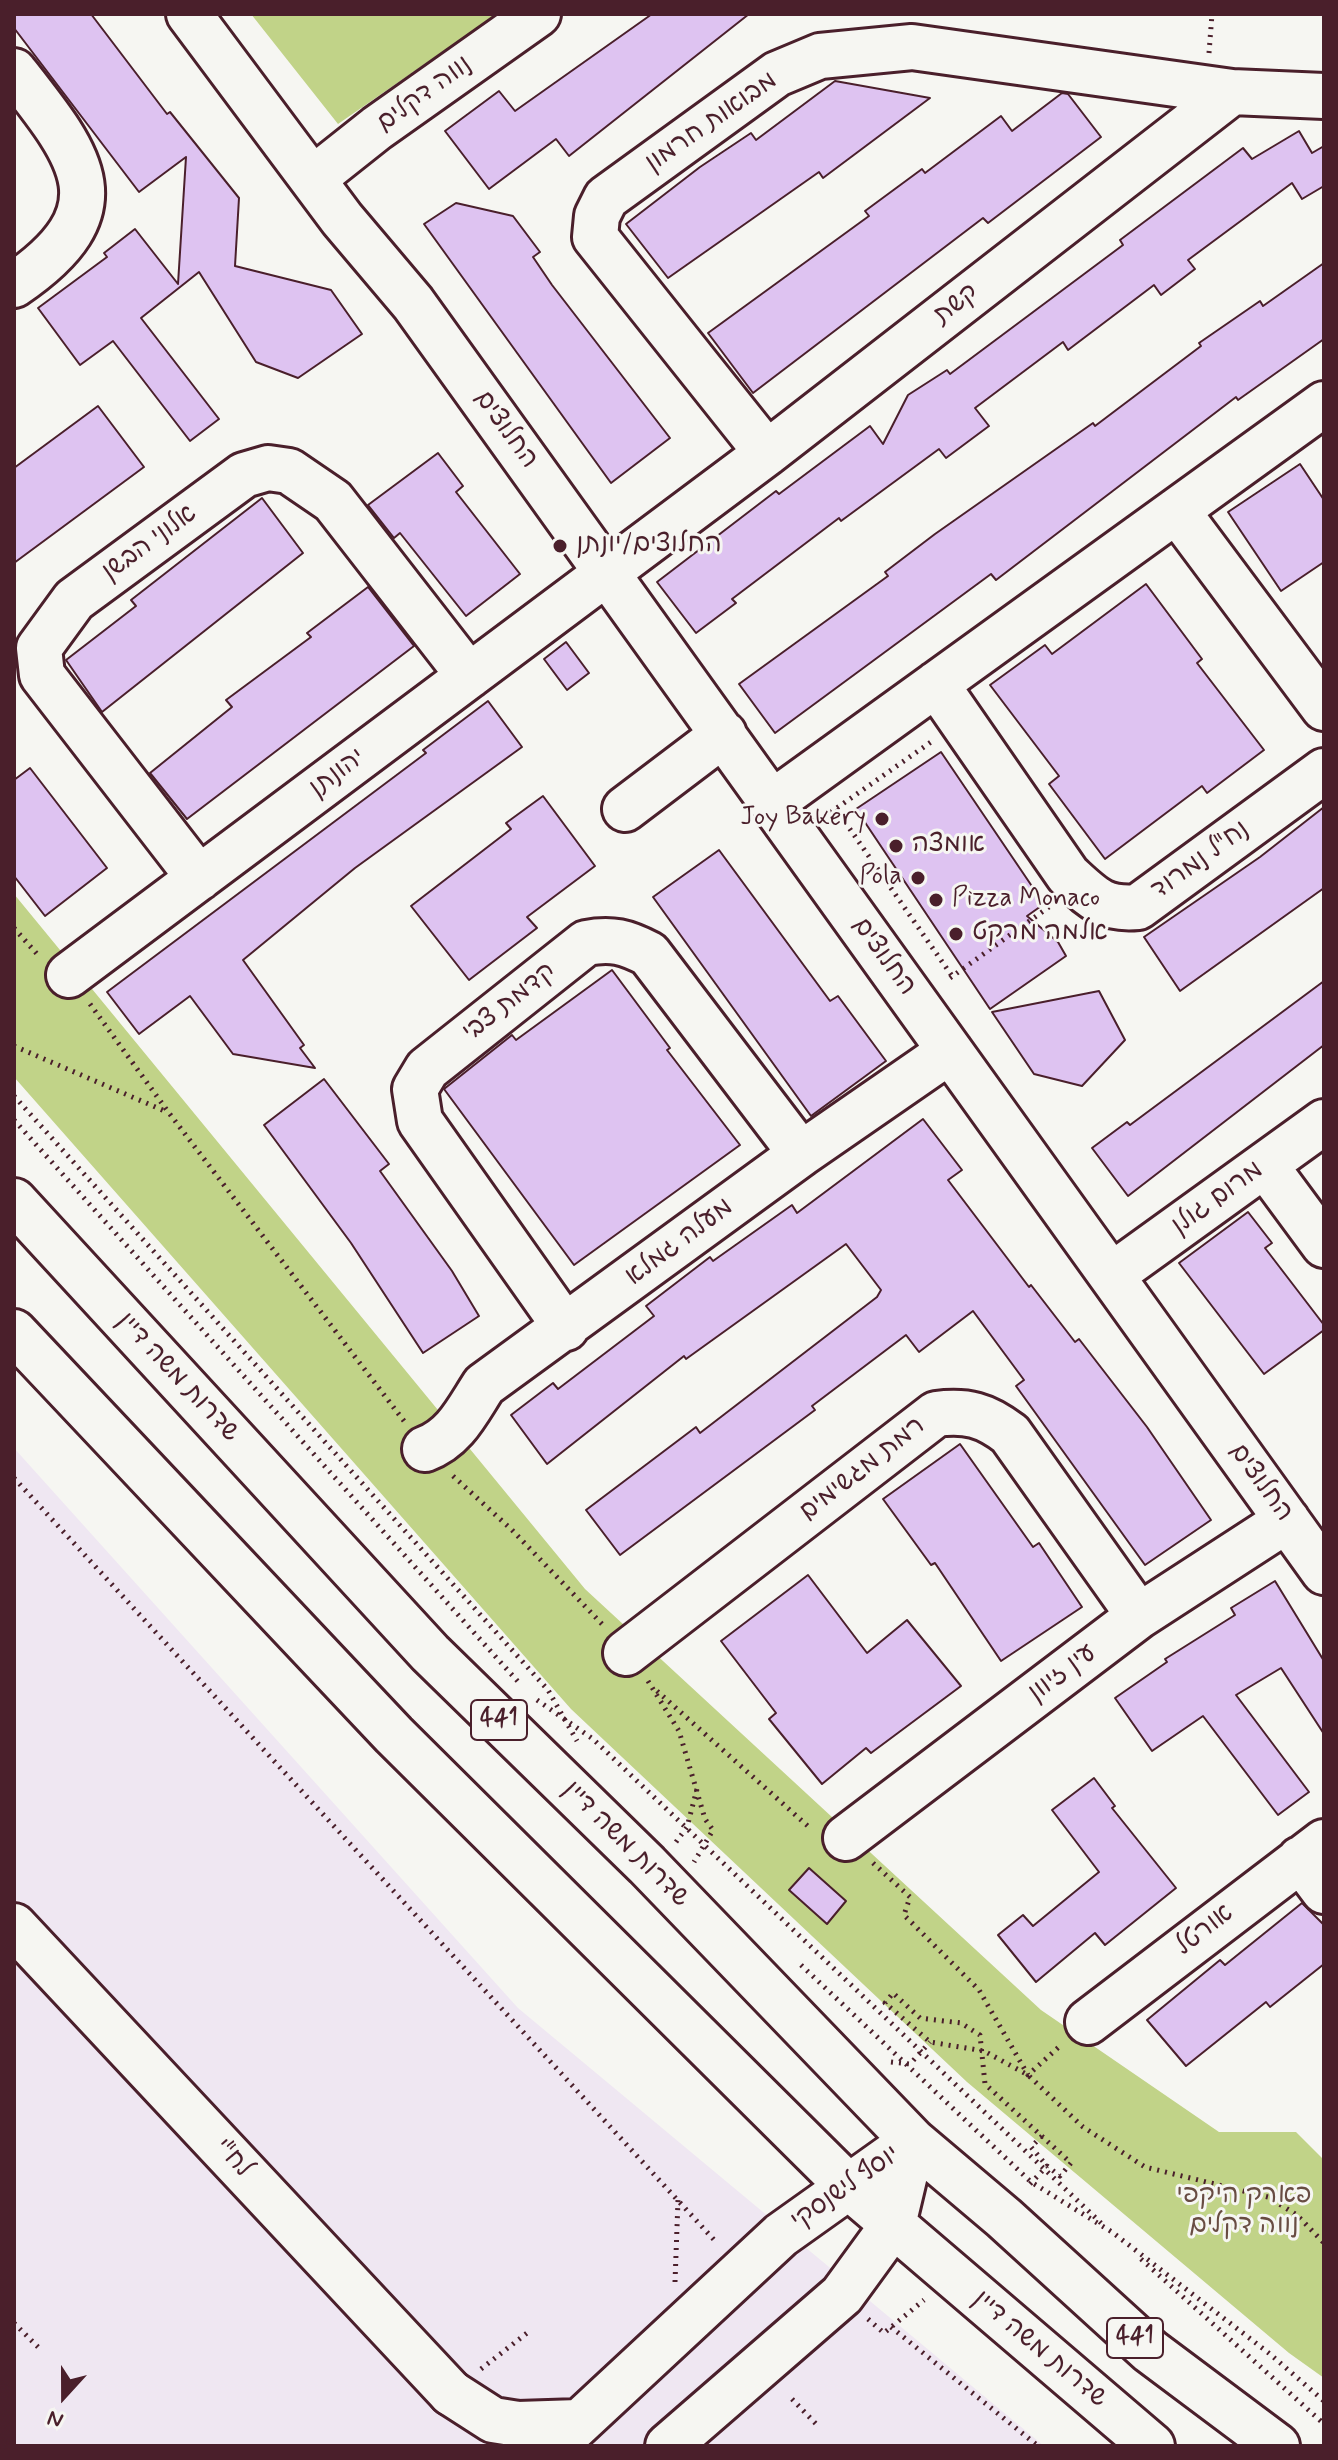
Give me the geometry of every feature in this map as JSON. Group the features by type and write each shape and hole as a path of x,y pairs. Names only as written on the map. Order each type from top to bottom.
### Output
{"street":[{"name":"החלוצים","path":"189,14 323,171"},
{"name":"החלוצים","path":"225,14 323,171 413,303 1324,1572"},
{"name":"נווה דקלים","path":"323,171 538,14"},
{"name":"מבואות חרמון","path":"767,453 595,237 597,216 606,198 777,74 820,56 912,47 1232,92"},
{"path":"14,71 65,136 81,171 82,195 77,223 60,247 14,285"},
{"path":"1232,92 1324,96"},
{"name":"קשת","path":"608,572 767,453 1232,92"},
{"path":"785,819 936,684 1324,404"},
{"name":"אלוני הבשן","path":"199,878 42,675 39,648 74,600 244,475 268,468 289,471 333,501 469,676"},
{"path":"1177,511 1324,708"},
{"name":"יהונתן","path":"72,972 608,572"},
{"name":"נח\"ל נמרוד","path":"936,684 1068,875 1113,909 1138,907 1324,771"},
{"path":"625,809 724,734"},
{"name":"קדמת צבי","path":"566,1328 420,1121 415,1089 427,1069 586,943 609,939 628,943 649,954 801,1154"},
{"name":"מעלה גמלא","path":"434,1446 484,1385 801,1154 950,1051"},
{"name":"מרום גולן","path":"1112,1275 1324,1122"},
{"path":"1265,1165 1324,1245"},
{"name":"שדרות משה דיין","path":"14,1201 430,1653 647,1865 913,2141 1004,2218 1150,2351 1277,2446"},
{"name":"שדרות משה דיין","path":"14,1332 394,1735 848,2186 1152,2446"},
{"name":"רמת מגשימים","path":"641,1641 936,1414 962,1411 989,1418 1010,1434 1139,1616"},
{"name":"עין זיוון","path":"846,1838 1139,1616 1287,1520"},
{"name":"אורטל","path":"1088,2022 1316,1864"},
{"name":"לח\"י","path":"14,1926 451,2393"},
{"name":"יוסף לישנסקי","path":"566,2434 781,2235 913,2141"},
{"name":"יוסף לישנסקי","path":"668,2446 842,2295 893,2225 913,2141"},
{"path":"451,2393 493,2420 566,2434"},
{"path":"451,2393 473,2425 477,2446"}],"path":[{"path":"785,819 836,809 961,721"},
{"path":"836,809 952,976"},
{"path":"915,1002 1079,885"},
{"path":"14,928 47,964 72,972 169,1113 434,1446 512,1530 641,1641 679,1731 705,1819 713,1830 694,1862"},
{"path":"14,1046 169,1113"},
{"path":"14,1096 548,1690 581,1751"},
{"path":"14,1120 523,1686"},
{"path":"14,1478 719,2246"},
{"path":"533,1698 593,1739 1112,2232 1324,2424"},
{"path":"687,1827 697,1787"},
{"path":"665,1833 703,1871"},
{"path":"797,1961 910,2064 1031,2182 1112,2232 1270,2354 1324,2401"},
{"path":"1042,2136 1031,2147 1045,2168 1060,2176 1071,2163 1042,2136 985,2084 984,2051 980,2035 961,2023 920,2018 893,1993 885,2003 930,2042 984,2051 1028,2075 1083,2127 1145,2167 1268,2197 1297,2215 1324,2243"},
{"path":"1031,2182 1045,2168"},
{"path":"675,2291 678,2199"},
{"path":"14,2323 38,2347"},
{"path":"891,2327 1038,2446"},
{"path":"451,2393 527,2333"},
{"path":"792,2399 818,2426"}],"shaded area":[{"path":"14,1448 518,2008 1044,2446 14,2446"}],"green space":[{"path":"251,14 497,14 338,124"},
{"name":"פארק היקפי נווה דקלים","path":"14,894 585,1589 1041,2010 1219,2132 1296,2132 1324,2160 1324,2378 1289,2353 967,2082 571,1709 14,1077"}],"building":[{"path":"14,14 91,14 167,114 170,112 239,198 235,266 331,290 362,334 298,378 256,362 199,272 141,318 219,419 190,441 113,341 80,365 38,308 107,257 104,253 135,229 178,284 186,157 139,192 14,28"},
{"path":"652,14 749,14 569,156 556,139 489,189 445,131 499,91 515,111"},
{"path":"835,81 930,98 823,178 819,172 668,278 626,224 700,167 751,133 756,140"},
{"path":"1062,93 1068,94 1101,137 988,223 983,218 753,393 708,333 869,216 865,211 922,169 925,173 1001,116 1012,131"},
{"path":"1299,131 1312,153 1324,146 1324,186 1302,199 1292,183 1188,260 1195,269 1161,295 1154,285 1068,350 1063,342 975,408 989,426 946,458 939,449 841,521 839,518 732,599 736,603 696,633 657,582 776,491 779,494 870,426 883,444 908,395 947,370 950,374 1123,245 1120,240 1243,148 1252,159"},
{"path":"456,203 513,216 540,252 533,257 552,285 670,438 611,483 424,224"},
{"path":"1324,263 1324,339 1238,400 1236,397 996,580 991,574 775,733 739,684 888,576 885,572 935,534 1093,423 1095,426 1201,346 1199,343 1260,301 1263,306"},
{"path":"98,406 144,467 14,563 14,468"},
{"path":"438,453 463,486 456,492 520,574 466,616 400,533 394,538 368,505"},
{"path":"1300,464 1324,500 1324,562 1281,591 1228,512"},
{"path":"262,498 303,553 102,712 66,660 136,606 131,600"},
{"path":"1146,584 1202,659 1197,663 1264,750 1207,793 1202,786 1105,859 1049,784 1059,776 990,685 1045,645 1052,654"},
{"path":"368,587 414,646 187,819 150,773 232,707 226,700 311,637 307,633"},
{"path":"566,642 589,673 567,690 544,659"},
{"path":"488,701 522,747 355,868 243,960 304,1045 300,1048 315,1068 233,1054 190,996 139,1034 107,992 426,753 423,750"},
{"path":"941,752 1044,904 1027,916 1058,942 1066,956 990,1009 856,809"},
{"path":"30,768 107,868 45,916 14,876 14,780"},
{"path":"543,796 595,866 527,917 537,928 469,980 411,906 511,829 506,823"},
{"path":"1324,807 1324,888 1180,991 1144,937 1260,857"},
{"path":"719,850 830,1001 838,996 886,1061 811,1116 653,897"},
{"path":"612,970 670,1048 667,1050 740,1145 574,1265 444,1089 512,1035 516,1040"},
{"path":"1324,981 1324,1045 1128,1196 1092,1148 1127,1122 1130,1125"},
{"path":"1099,991 1125,1040 1082,1086 1034,1074 992,1012"},
{"path":"324,1079 389,1164 380,1171 452,1271 479,1316 423,1353 351,1243 264,1125"},
{"path":"923,1119 962,1170 948,1180 1029,1287 1031,1285 1075,1342 1079,1339 1147,1427 1211,1520 1145,1565 1016,1386 1024,1380 973,1311 919,1352 906,1335 812,1406 815,1410 620,1555 586,1510 696,1427 700,1433 877,1297 881,1290 846,1244 686,1359 684,1356 547,1464 511,1415 553,1383 558,1389 654,1316 646,1306 710,1257 713,1261 792,1205 797,1213"},
{"path":"1248,1212 1272,1243 1265,1248 1324,1325 1324,1330 1264,1374 1179,1263"},
{"path":"960,1444 1033,1547 1039,1543 1082,1607 1001,1661 935,1563 931,1565 883,1499"},
{"path":"808,1575 867,1653 907,1620 961,1686 871,1753 866,1748 822,1784 769,1719 776,1713 721,1641"},
{"path":"1275,1581 1324,1661 1324,1734 1281,1668 1236,1695 1309,1792 1278,1815 1203,1716 1152,1751 1115,1698 1167,1662 1165,1659 1235,1615 1231,1608"},
{"path":"1094,1778 1115,1806 1112,1808 1176,1888 1105,1945 1095,1933 1036,1982 998,1935 1023,1915 1033,1926 1099,1872 1052,1810"},
{"path":"809,1868 846,1901 827,1924 789,1890"},
{"path":"1302,1903 1324,1925 1324,1964 1270,2007 1266,2002 1186,2066 1147,2020 1220,1960 1225,1965"}],"place":[{"name":"החלוצים/יונתן","path":"560,546"},
{"name":"Joy Bakery","path":"882,819"},
{"name":"אומצה","path":"896,846"},
{"name":"Pola","path":"918,878"},
{"name":"Pizza Monaco","path":"936,900"},
{"name":"אלמה מרקט","path":"956,934"}]}
